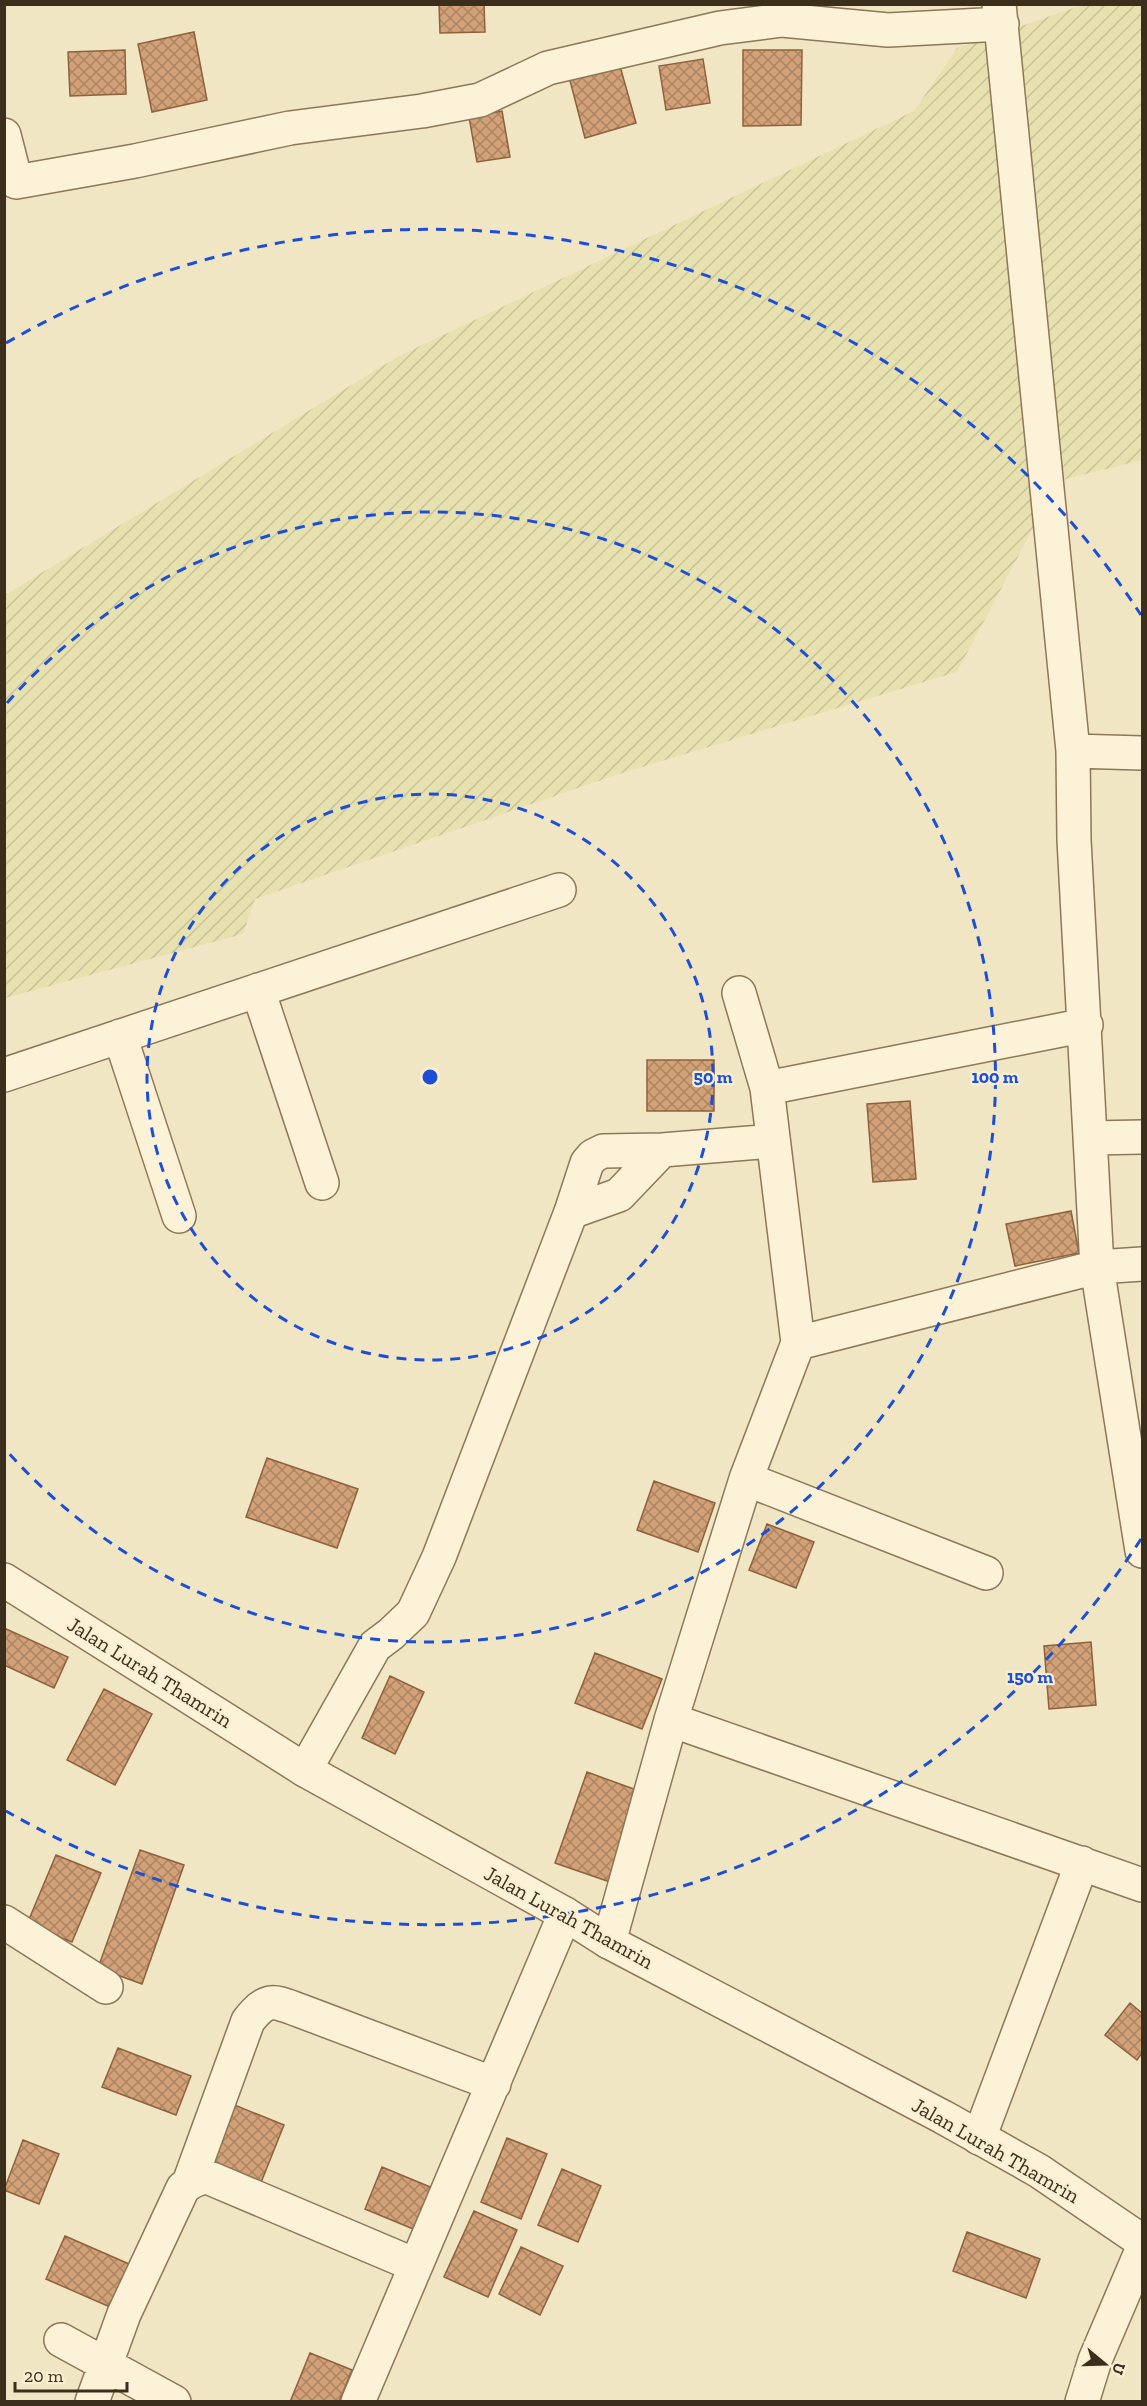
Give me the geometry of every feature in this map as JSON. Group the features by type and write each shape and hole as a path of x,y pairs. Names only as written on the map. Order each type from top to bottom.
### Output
{"street":[{"path":"4,135 16,182 135,161 290,128 422,111 480,100 548,68 720,28 782,20 888,30 1000,14 1030,337 1073,751 1074,840 1086,1026 1097,1267 1143,1551"},
{"path":"1073,751 1143,753"},
{"path":"4,1075 559,890"},
{"path":"258,990 322,1183"},
{"path":"609,1941 671,1720 746,1479 798,1343 766,1088 739,993"},
{"path":"766,1088 1086,1026"},
{"path":"120,1036 179,1216"},
{"path":"1091,1138 1143,1137"},
{"path":"305,1770 375,1646 392,1634 413,1613 439,1557 571,1212 587,1163 593,1156 603,1151 662,1150 773,1141"},
{"path":"571,1212 619,1195 662,1150"},
{"path":"798,1343 1097,1267 1143,1264"},
{"path":"746,1479 986,1573"},
{"name":"Jalan Lurah Thamrin","path":"4,1580 305,1770 565,1914 609,1941 1039,2171 1143,2241"},
{"path":"671,1720 1143,1885"},
{"path":"979,2138 1082,1863"},
{"path":"358,2402 565,1914"},
{"path":"4,1922 106,1987"},
{"path":"189,2183 248,2021 260,2006 267,2003 273,2002 301,2011 494,2084"},
{"path":"92,2402 124,2314 183,2188 196,2179 212,2179 415,2265"},
{"path":"1082,2402 1095,2360 1143,2250"},
{"path":"61,2340 174,2402"}],"shaded area":[{"path":"1082,5 1142,5 1142,460 1058,481 957,672 619,774 255,899 243,934 5,998 5,595 399,356 914,111 957,48"}],"building":[{"path":"439,4 484,4 485,32 440,33"},
{"path":"194,32 207,100 152,112 138,44"},
{"path":"125,50 126,94 70,96 68,52"},
{"path":"743,50 802,50 801,125 743,126"},
{"path":"618,59 636,123 585,138 568,73"},
{"path":"703,59 710,103 666,110 659,66"},
{"path":"502,111 510,157 477,162 469,117"},
{"path":"647,1060 714,1060 714,1111 647,1111"},
{"path":"910,1101 916,1179 873,1182 867,1104"},
{"path":"1071,1211 1079,1253 1015,1266 1006,1224"},
{"path":"267,1458 358,1489 337,1548 246,1517"},
{"path":"654,1481 715,1503 698,1552 637,1530"},
{"path":"767,1524 814,1542 796,1588 749,1570"},
{"path":"4,1628 68,1657 54,1688 4,1665"},
{"path":"1091,1642 1096,1705 1049,1709 1044,1646"},
{"path":"595,1653 662,1679 642,1729 575,1703"},
{"path":"390,1676 424,1692 395,1754 362,1738"},
{"path":"104,1689 152,1714 115,1785 67,1760"},
{"path":"587,1772 642,1792 610,1882 555,1863"},
{"path":"140,1850 184,1865 142,1984 98,1968"},
{"path":"56,1855 101,1873 72,1942 27,1924"},
{"path":"1130,2003 1142,2013 1142,2053 1137,2060 1105,2035"},
{"path":"118,2048 191,2076 176,2115 102,2087"},
{"path":"232,2104 284,2125 260,2185 209,2164"},
{"path":"507,2138 547,2154 521,2219 481,2202"},
{"path":"23,2140 59,2154 39,2204 4,2190"},
{"path":"382,2167 435,2189 418,2231 365,2209"},
{"path":"562,2169 601,2186 578,2242 538,2225"},
{"path":"474,2211 517,2230 488,2297 444,2277"},
{"path":"967,2232 1040,2259 1026,2298 953,2271"},
{"path":"65,2236 129,2264 110,2307 46,2279"},
{"path":"521,2247 563,2266 540,2315 499,2294"},
{"path":"310,2353 352,2370 339,2402 290,2402"}]}
